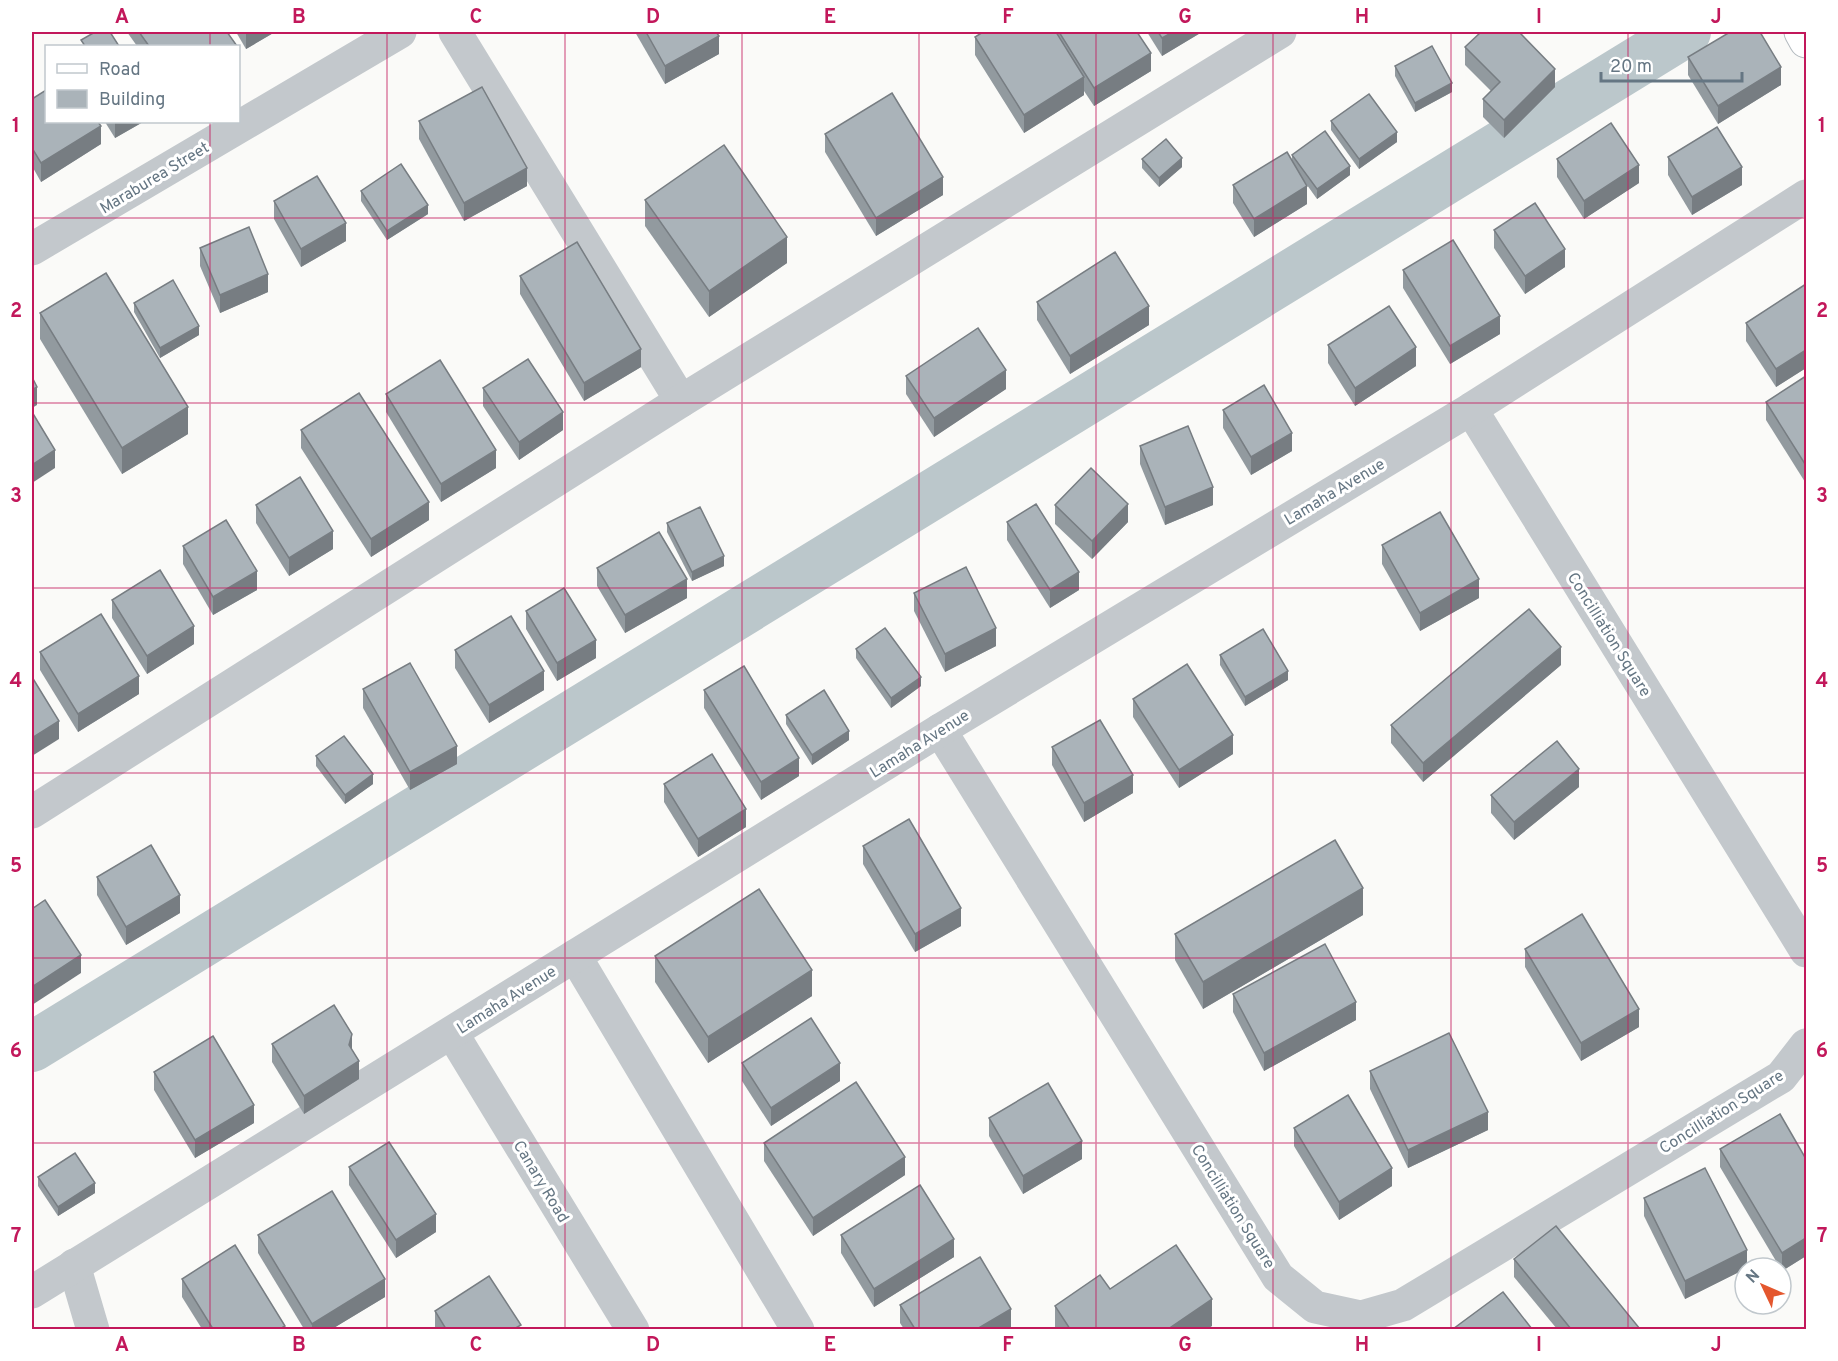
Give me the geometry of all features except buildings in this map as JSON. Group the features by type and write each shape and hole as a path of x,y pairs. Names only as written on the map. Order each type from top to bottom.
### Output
{"street":[{"name":"Maraburea Street","path":"32,249 400,32"},
{"path":"455,32 681,401"},
{"path":"32,812 681,401 1280,32"},
{"path":"1801,32 1806,41"},
{"name":"Lamaha Avenue","path":"32,1292 940,730 1471,409 1806,196"},
{"name":"Concilliation Square","path":"1471,409 1806,951"},
{"name":"Concilliation Square","path":"940,730 1278,1277 1315,1307 1361,1317 1403,1305 1781,1077 1806,1045"},
{"path":"575,956 798,1329"},
{"name":"Canary Road","path":"452,1033 633,1329"},
{"path":"74,1265 93,1329"}],"waterway":[{"path":"32,1047 1686,32"}]}
